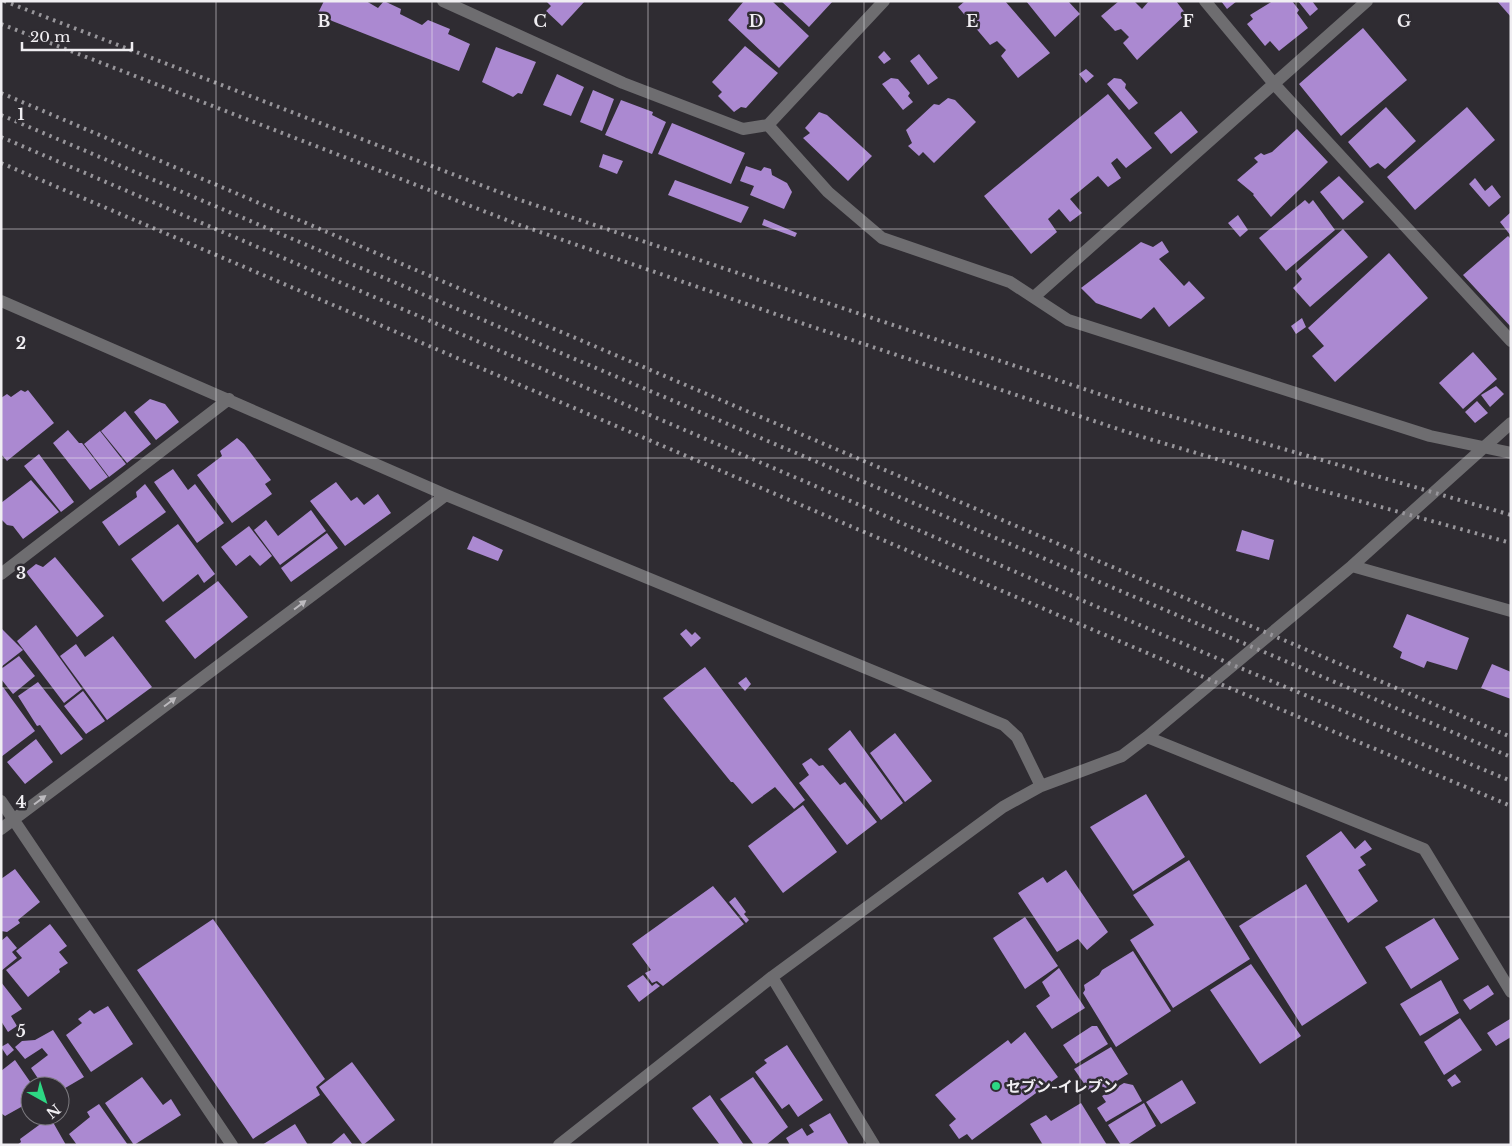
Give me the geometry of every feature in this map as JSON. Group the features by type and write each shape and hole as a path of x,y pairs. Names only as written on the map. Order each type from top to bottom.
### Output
{"street":[{"path":"443,1 623,83 743,129 768,125 884,1"},
{"path":"1205,1 1275,85 1511,341"},
{"path":"1034,297 1275,85 1367,1"},
{"path":"768,125 828,192 882,238 1010,282 1068,320 1430,436 1511,453"},
{"path":"3,304 228,399 446,496 1004,724 1017,737 1041,786"},
{"path":"1,574 228,399"},
{"path":"558,1145 772,977 1003,807 1041,786 1122,756 1147,738 1352,566 1511,423"},
{"path":"1,829 446,496"},
{"path":"1352,566 1511,611"},
{"path":"1147,738 1424,849 1511,992"},
{"path":"1,801 232,1145"},
{"path":"772,977 874,1145"}],"building":[{"path":"324,1 366,1 378,8 384,1 401,9 400,14 422,25 428,20 450,29 448,34 470,44 459,71 317,15"},
{"path":"546,1 585,1 562,26 546,11 551,6"},
{"path":"744,1 772,1 809,36 779,68 728,20"},
{"path":"781,1 833,1 809,27"},
{"path":"965,1 1005,1 1050,53 1018,78 1001,56 1006,50 997,41 990,45 958,7"},
{"path":"1026,1 1068,1 1080,14 1055,37"},
{"path":"1119,1 1134,1 1142,9 1149,1 1176,1 1186,14 1137,60 1123,43 1129,37 1121,29 1115,31 1101,16"},
{"path":"1221,1 1237,1 1227,9"},
{"path":"1273,1 1292,1 1299,10 1297,13 1308,28 1279,51 1270,41 1265,46 1247,24 1253,19 1250,15"},
{"path":"1298,1 1312,1 1318,9 1310,16"},
{"path":"1497,1 1511,1 1511,17"},
{"path":"1363,28 1407,80 1341,136 1299,84"},
{"path":"745,46 778,73 746,108 741,107 734,112 718,96 722,92 712,82"},
{"path":"496,47 536,62 522,94 518,93 513,97 482,82"},
{"path":"884,51 891,59 884,64 878,57"},
{"path":"919,54 938,78 928,85 910,61"},
{"path":"1086,69 1094,76 1086,83 1079,74"},
{"path":"557,74 584,87 571,116 543,105"},
{"path":"891,78 898,79 910,93 908,96 913,102 903,110 882,84"},
{"path":"1114,78 1121,79 1126,84 1125,88 1138,103 1129,110 1107,84"},
{"path":"593,90 614,99 602,131 580,122"},
{"path":"1108,94 1152,148 1126,168 1117,158 1111,163 1121,178 1108,187 1098,176 1070,199 1082,213 1070,222 1059,209 1048,219 1057,232 1031,254 984,196"},
{"path":"948,98 955,100 976,122 934,163 923,152 919,156 908,146 912,143 906,130 934,104 939,105"},
{"path":"621,100 653,112 652,115 666,122 652,154 605,135"},
{"path":"1386,107 1416,141 1385,169 1378,163 1370,168 1348,142"},
{"path":"1467,107 1495,140 1415,210 1387,177"},
{"path":"1181,111 1198,132 1171,154 1154,133"},
{"path":"819,112 827,115 872,156 848,181 803,138 810,133 805,128"},
{"path":"672,123 745,153 731,184 658,154"},
{"path":"1297,129 1328,162 1271,217 1254,194 1237,180 1258,162 1254,158 1261,153 1264,155 1272,152"},
{"path":"603,154 623,161 617,174 599,167"},
{"path":"746,166 761,171 764,167 771,169 772,175 787,183 792,192 784,209 750,195 754,186 740,181"},
{"path":"1339,176 1364,202 1343,220 1320,192"},
{"path":"1475,178 1485,191 1492,185 1501,197 1489,207 1469,184"},
{"path":"675,180 749,207 741,223 668,195"},
{"path":"1305,200 1309,204 1313,200 1335,230 1286,271 1259,238"},
{"path":"1511,212 1511,236 1500,222"},
{"path":"1238,215 1248,230 1240,237 1228,223"},
{"path":"764,219 797,233 795,237 762,225"},
{"path":"1343,229 1368,257 1310,307 1293,288 1302,279 1296,271"},
{"path":"1508,236 1511,239 1511,327 1463,275"},
{"path":"1162,241 1169,252 1159,259 1184,286 1189,281 1205,298 1169,327 1154,307 1141,319 1096,303 1081,288 1141,242 1153,247"},
{"path":"1389,253 1428,298 1335,382 1312,356 1324,346 1308,328"},
{"path":"1302,318 1306,327 1296,334 1291,326"},
{"path":"1473,352 1497,379 1463,409 1439,383"},
{"path":"1496,386 1504,394 1490,407 1481,395"},
{"path":"21,390 25,392 28,390 54,423 7,461 1,454 1,398 7,394 11,397"},
{"path":"150,399 165,404 179,422 156,440 134,412"},
{"path":"1477,401 1488,413 1475,423 1465,412"},
{"path":"125,411 151,444 127,463 101,431"},
{"path":"68,430 79,443 82,443 108,477 90,490 53,443"},
{"path":"100,431 126,464 109,477 84,444"},
{"path":"237,438 244,444 271,480 265,484 272,494 232,523 197,475 222,456 220,451"},
{"path":"39,454 74,502 61,512 24,466"},
{"path":"173,469 188,490 195,484 224,523 197,543 154,482"},
{"path":"31,480 59,512 23,539 13,526 7,525 1,519 1,503"},
{"path":"336,482 351,501 357,497 364,505 378,494 391,513 345,546 310,501"},
{"path":"145,484 166,512 119,546 102,522 137,497 136,492"},
{"path":"311,510 326,531 280,565 254,530 266,520 278,536"},
{"path":"178,524 215,574 204,583 198,574 163,602 131,559"},
{"path":"249,526 272,556 260,566 250,555 236,566 221,547"},
{"path":"1242,530 1274,540 1269,560 1236,551"},
{"path":"327,533 338,548 291,582 281,568"},
{"path":"473,536 503,550 498,561 467,549"},
{"path":"55,557 104,616 77,637 26,572 36,564 43,567"},
{"path":"218,581 248,617 195,659 165,621"},
{"path":"1407,614 1469,638 1457,670 1427,661 1424,668 1400,658 1402,652 1393,647"},
{"path":"36,625 82,689 64,703 17,641"},
{"path":"1,628 23,650 1,667"},
{"path":"686,629 692,635 695,632 701,638 691,647 680,634"},
{"path":"113,636 152,687 107,720 60,656 76,644 85,657"},
{"path":"19,656 35,676 13,694 1,679 1,669"},
{"path":"1492,664 1511,672 1511,699 1481,688"},
{"path":"705,667 805,800 794,809 775,787 752,804 731,782 663,698"},
{"path":"746,677 751,684 745,691 738,683"},
{"path":"38,682 83,739 61,755 40,725 37,726 18,696"},
{"path":"3,687 35,731 1,757 1,688"},
{"path":"83,691 105,721 86,734 64,706"},
{"path":"850,730 903,803 881,820 828,749"},
{"path":"895,733 932,781 905,802 870,753"},
{"path":"36,739 53,762 25,784 7,762"},
{"path":"811,758 819,766 823,765 840,785 845,782 877,822 847,845 799,783 809,775 802,764"},
{"path":"1146,794 1185,857 1133,891 1090,827"},
{"path":"803,805 837,852 783,893 748,846"},
{"path":"1341,831 1355,849 1365,840 1372,849 1360,857 1366,865 1358,870 1378,901 1348,923 1306,856"},
{"path":"1189,860 1250,959 1173,1008 1130,940 1154,925 1133,895"},
{"path":"15,869 40,902 18,920 20,923 7,932 1,931 1,879"},
{"path":"1066,870 1108,932 1087,950 1078,939 1057,952 1018,893 1043,877 1047,883"},
{"path":"1306,884 1367,983 1302,1026 1239,926"},
{"path":"713,886 744,924 663,986 657,981 652,983 645,973 651,970 632,944"},
{"path":"735,897 746,912 744,914 749,920 746,923 729,902"},
{"path":"1025,917 1058,966 1025,989 993,938"},
{"path":"1434,918 1459,959 1411,989 1385,947"},
{"path":"213,919 325,1079 316,1087 320,1095 253,1139 137,970"},
{"path":"50,924 67,946 59,952 68,963 59,969 60,972 28,997 6,970 22,958 16,951"},
{"path":"7,936 17,948 12,952 17,958 1,971 1,941"},
{"path":"1133,951 1171,1011 1116,1047 1083,993 1085,990 1084,985 1099,975 1102,970"},
{"path":"1251,964 1301,1036 1260,1064 1210,990"},
{"path":"1059,968 1085,1008 1052,1029 1036,1006 1050,996 1042,982"},
{"path":"643,975 652,986 656,983 660,986 639,1002 627,986"},
{"path":"1441,980 1459,1013 1420,1036 1400,1004"},
{"path":"1,982 22,1009 11,1016 17,1026 8,1032 1,1021"},
{"path":"1488,985 1494,994 1470,1010 1463,1000"},
{"path":"108,1006 133,1044 91,1072 66,1035 82,1023 78,1019 90,1010 94,1014"},
{"path":"1460,1018 1482,1050 1444,1075 1424,1042"},
{"path":"1510,1019 1511,1037 1496,1046 1487,1033"},
{"path":"1092,1026 1097,1026 1108,1044 1076,1064 1063,1045"},
{"path":"53,1030 84,1077 70,1085 70,1076 36,1076 31,1068 48,1055 42,1048 25,1059 15,1047 22,1041 35,1040"},
{"name":"セブン-イレブン","path":"1025,1032 1058,1077 972,1140 967,1134 959,1139 949,1125 956,1119 935,1095 1008,1040 1011,1044"},
{"path":"8,1043 14,1050 7,1056 1,1047"},
{"path":"787,1045 823,1100 798,1117 789,1104 782,1109 755,1072 767,1063 764,1060"},
{"path":"1111,1047 1128,1074 1106,1088 1101,1086 1090,1092 1074,1069"},
{"path":"15,1060 26,1076 20,1076 20,1108 5,1116 1,1113 1,1071"},
{"path":"352,1062 395,1120 363,1145 319,1087"},
{"path":"1455,1074 1461,1082 1452,1087 1447,1080"},
{"path":"142,1077 163,1105 171,1099 181,1115 134,1145 105,1103"},
{"path":"753,1077 788,1127 766,1145 754,1145 720,1099"},
{"path":"1182,1080 1196,1103 1161,1124 1146,1102"},
{"path":"1124,1083 1133,1085 1142,1101 1106,1122 1097,1108 1106,1102 1102,1096"},
{"path":"710,1095 744,1145 720,1145 692,1108"},
{"path":"1081,1103 1107,1145 1043,1145 1030,1124 1046,1115 1051,1121"},
{"path":"1144,1103 1156,1126 1127,1145 1121,1145 1108,1125"},
{"path":"99,1104 128,1145 77,1145 69,1134 90,1117 87,1112"},
{"path":"830,1113 849,1145 790,1145 786,1138 802,1128 807,1136 814,1132 809,1125"},
{"path":"295,1124 308,1145 262,1145"},
{"path":"38,1126 55,1126 66,1145 17,1145 21,1142 20,1139"},
{"path":"344,1133 353,1145 330,1145"}],"railway":[{"path":"4,1 517,199 1129,404 1511,515"},
{"path":"1,24 517,224 804,324 1136,435 1327,492 1511,543"},
{"path":"1,93 1511,737"},
{"path":"1,115 1511,757"},
{"path":"1,137 1233,665 1511,781"},
{"path":"1,163 1194,673 1511,806"}],"place":[{"name":"セブン-イレブン","path":"996,1086"}]}
